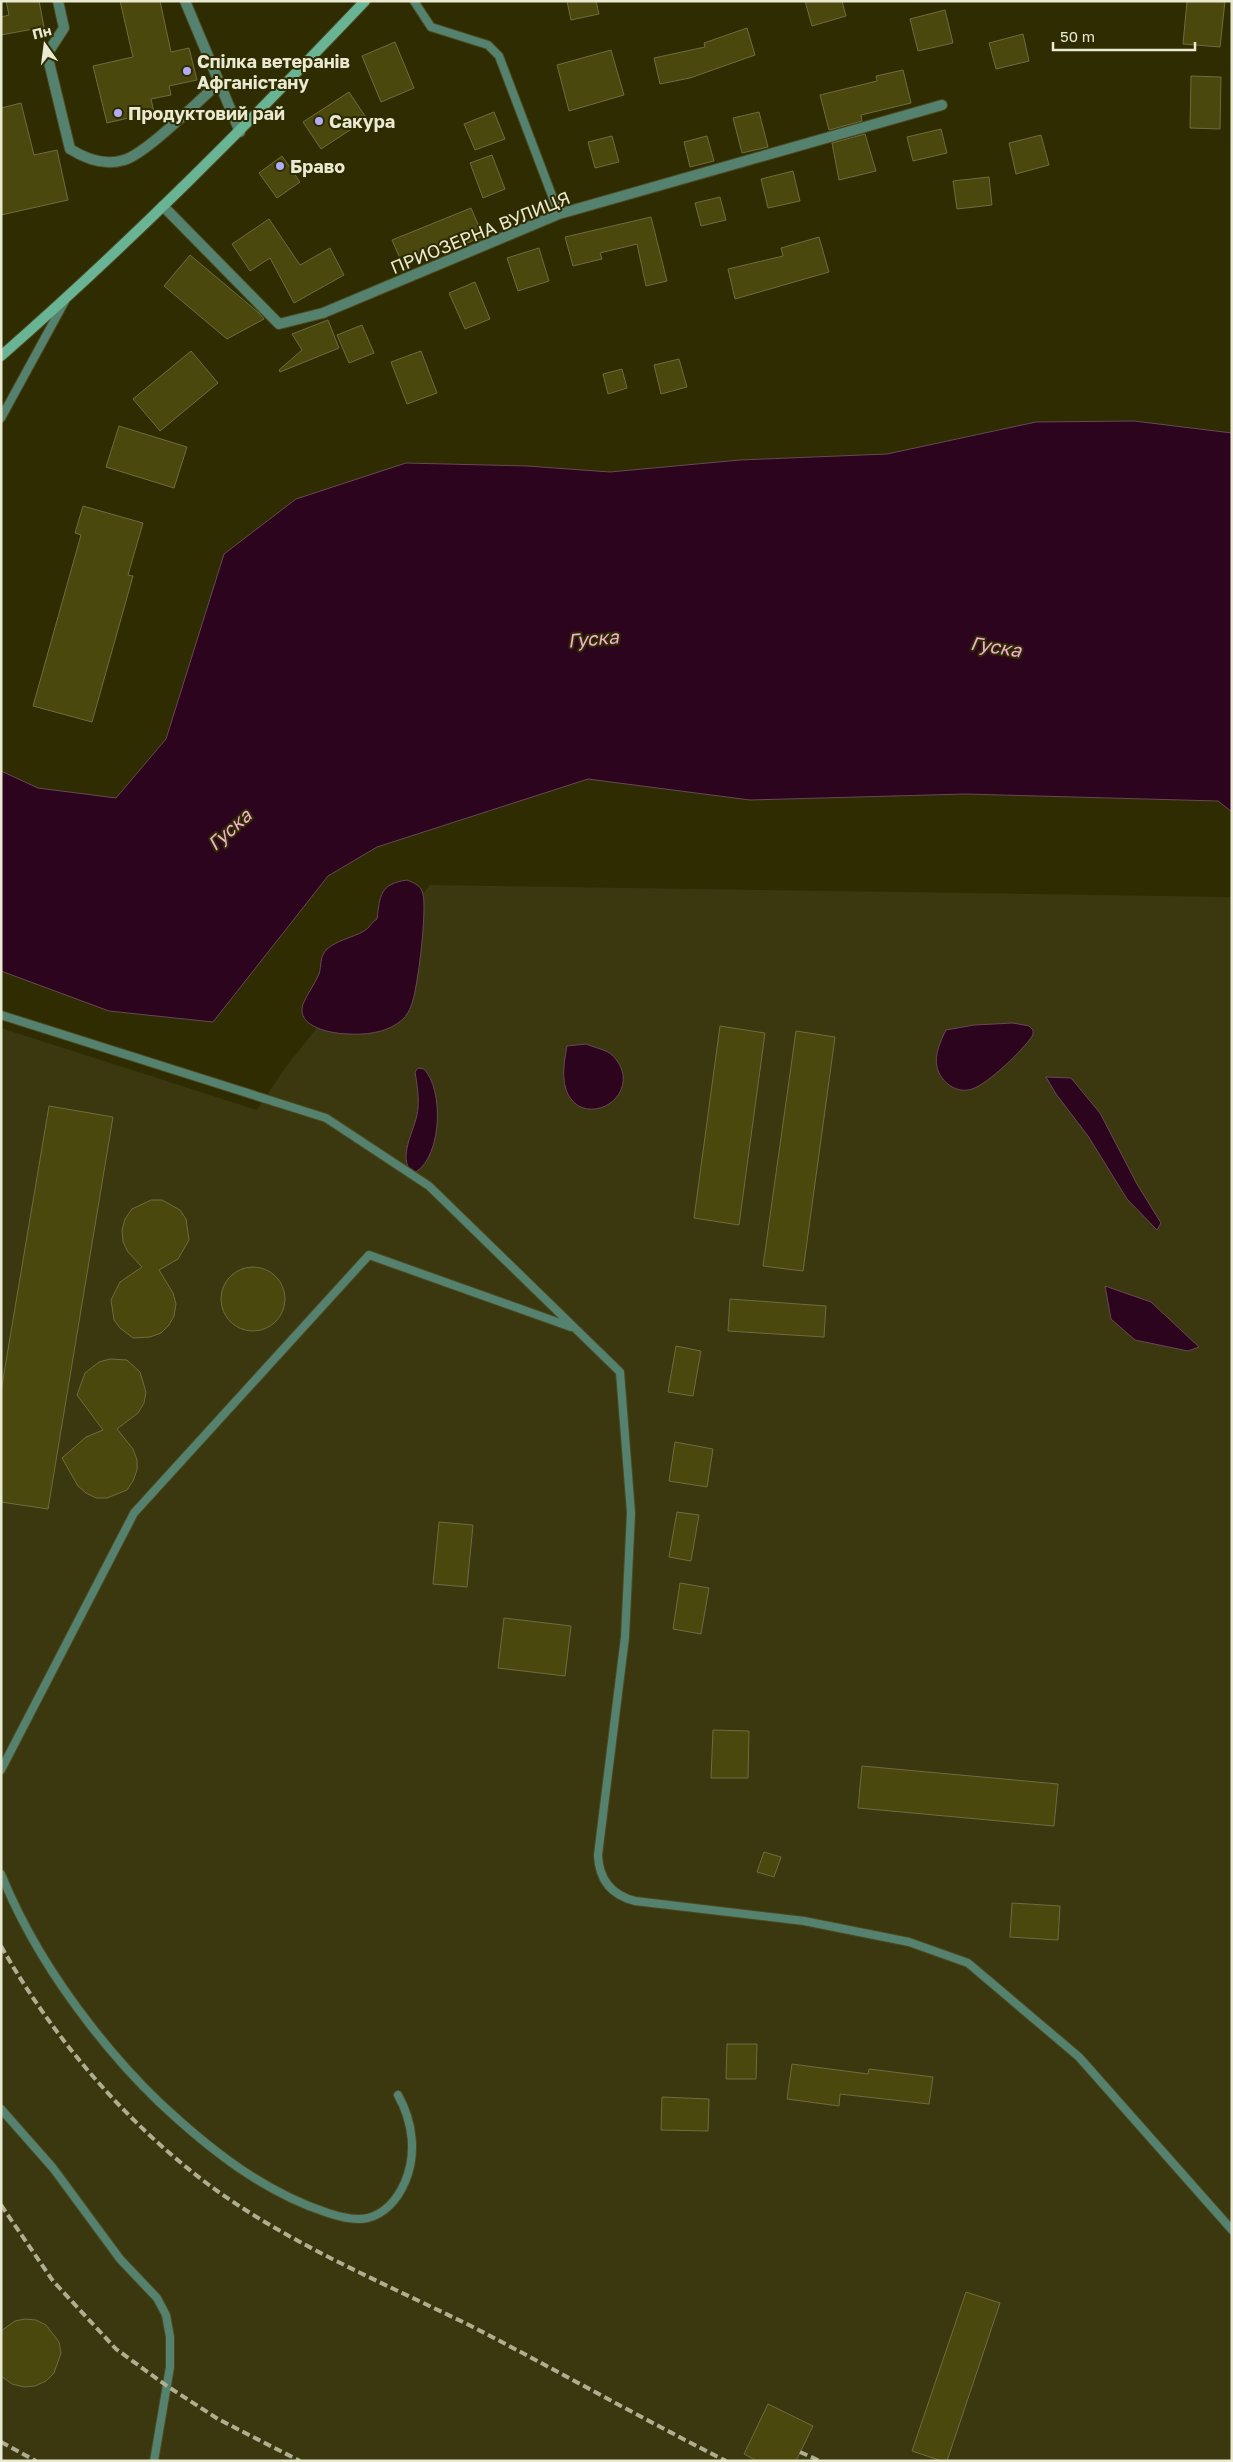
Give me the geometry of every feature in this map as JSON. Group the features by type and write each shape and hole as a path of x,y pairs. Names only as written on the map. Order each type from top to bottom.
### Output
{"main road":[{"path":"1,356 67,297 240,132 365,1"}],"street":[{"path":"58,1 64,28 47,54 70,149 80,156 108,163 125,160 143,150 219,83"},
{"path":"185,1 240,132"},
{"name":"ПРИОЗЕРНА ВУЛИЦЯ","path":"163,206 279,324 323,313 559,214 942,105"}],"lane":[{"path":"414,1 431,27 488,44 499,56 559,214"},
{"path":"1,418 67,297"},
{"path":"1,1015 326,1118 429,1186 620,1372 632,1512 625,1637 598,1855 601,1873 605,1881 618,1894 635,1901 804,1921 909,1942 968,1963 1079,2057 1232,2230"},
{"path":"1,1770 134,1513 369,1255 575,1328"},
{"path":"1,1874 32,1937 64,1989 123,2064 194,2134 232,2163 270,2188 308,2207 343,2218 368,2218 386,2209 400,2194 408,2174 412,2152 411,2130 407,2111 398,2095"},
{"path":"1,2110 53,2168 115,2254 157,2298 166,2315 170,2337 170,2367 154,2461"}],"shaded area":[{"path":"430,885 1230,897 1232,899 1232,2461 1,2461 1,1028 257,1110 285,1068"}],"water":[{"name":"Гуска","path":"1134,421 1232,433 1232,812 1218,801 965,794 750,800 588,779 377,847 328,876 213,1022 109,1011 1,971 1,771 38,788 116,798 166,739 224,554 296,499 406,463 527,466 610,472 740,460 887,454 1036,422"},
{"path":"407,880 421,888 424,916 419,968 414,997 407,1015 385,1030 364,1034 335,1033 310,1024 302,1012 303,1004 319,974 324,952 335,943 368,928 377,919 379,903 386,888 391,884"},
{"path":"1013,1023 1029,1026 1033,1030 1033,1035 1014,1057 987,1081 972,1089 961,1090 950,1086 942,1078 937,1067 936,1058 946,1030 974,1025"},
{"path":"586,1044 611,1054 618,1062 623,1074 623,1085 619,1094 613,1101 596,1109 586,1109 578,1106 571,1099 565,1087 564,1066 567,1046"},
{"path":"418,1068 424,1069 435,1092 437,1122 431,1152 425,1164 416,1172 410,1170 406,1156 418,1108 415,1072"},
{"path":"1046,1077 1071,1078 1100,1113 1137,1184 1161,1223 1157,1230 1127,1199 1088,1136 1056,1094"},
{"path":"1105,1286 1151,1302 1199,1347 1188,1351 1135,1340 1111,1319"}],"building":[{"path":"6,1 39,1 44,27 1,35 1,17 9,15"},
{"path":"120,1 160,1 171,52 189,48 197,80 169,86 171,95 151,99 154,112 107,123 93,66 133,57"},
{"path":"567,1 596,1 599,14 571,20"},
{"path":"805,1 842,1 846,16 812,26"},
{"path":"1187,1 1225,1 1220,47 1183,44"},
{"path":"945,10 953,43 918,51 910,19"},
{"path":"747,28 755,55 690,78 660,84 654,58 705,47 704,43"},
{"path":"1023,34 1029,61 996,69 989,43"},
{"path":"395,42 414,88 381,102 362,56"},
{"path":"611,50 624,95 569,111 557,65"},
{"path":"903,70 911,103 861,115 862,121 829,130 820,95 877,81 876,76"},
{"path":"1191,76 1221,77 1220,129 1190,128"},
{"path":"349,92 367,119 321,149 303,122"},
{"path":"21,103 34,155 57,150 68,200 1,215 1,108"},
{"path":"494,112 505,139 475,150 464,124"},
{"path":"759,112 768,147 742,153 733,118"},
{"path":"941,129 947,153 913,161 907,137"},
{"path":"865,134 876,171 839,180 832,143"},
{"path":"1041,135 1049,165 1016,174 1009,143"},
{"path":"612,136 619,162 595,168 588,142"},
{"path":"707,136 714,161 690,167 684,142"},
{"path":"492,155 505,189 483,198 470,163"},
{"path":"282,156 300,182 277,198 259,173"},
{"path":"793,171 800,201 768,208 761,179"},
{"path":"989,177 992,205 957,209 953,181"},
{"path":"720,197 726,220 701,226 695,203"},
{"path":"471,208 483,236 445,253 442,245 402,263 392,240"},
{"path":"651,217 667,281 646,286 637,244 600,253 602,259 573,266 565,237"},
{"path":"269,219 300,265 330,248 344,275 294,303 270,258 250,271 232,244"},
{"path":"819,237 829,272 735,299 728,269 783,256 781,248"},
{"path":"539,248 549,281 518,291 507,258"},
{"path":"190,255 264,319 227,339 164,286"},
{"path":"475,282 490,319 465,329 449,293"},
{"path":"328,320 339,348 280,372 279,370 302,350 292,334"},
{"path":"362,325 374,353 349,363 337,335"},
{"path":"191,351 218,383 160,431 133,399"},
{"path":"421,351 437,393 407,404 391,362"},
{"path":"679,359 687,387 661,394 654,365"},
{"path":"622,369 627,388 608,394 603,374"},
{"path":"119,426 187,447 174,488 106,467"},
{"path":"83,506 143,523 128,575 133,576 92,722 33,706 81,535 75,533"},
{"path":"720,1026 765,1033 739,1225 694,1218"},
{"path":"796,1031 835,1037 803,1271 763,1266"},
{"path":"49,1106 113,1117 48,1509 1,1502 1,1391"},
{"path":"151,1200 162,1200 180,1210 186,1219 189,1240 178,1259 159,1270 173,1293 176,1304 174,1316 169,1325 161,1333 150,1337 133,1338 120,1328 114,1320 111,1300 120,1282 142,1267 128,1252 123,1242 122,1230 125,1219 132,1209"},
{"path":"247,1267 259,1267 276,1276 283,1287 285,1299 283,1311 276,1322 259,1331 247,1331 235,1326 226,1317 221,1305 221,1293 226,1281 235,1272"},
{"path":"730,1299 826,1306 824,1337 728,1331"},
{"path":"676,1346 701,1351 693,1396 668,1392"},
{"path":"110,1359 127,1360 140,1372 146,1392 144,1403 138,1413 117,1429 133,1449 137,1460 137,1470 133,1481 127,1490 107,1498 96,1498 78,1486 62,1458 86,1437 103,1430 77,1395 85,1373 99,1362"},
{"path":"675,1442 713,1449 707,1487 669,1481"},
{"path":"677,1512 699,1515 691,1561 669,1557"},
{"path":"439,1522 473,1525 467,1587 433,1584"},
{"path":"680,1583 709,1588 701,1634 673,1629"},
{"path":"504,1618 571,1626 565,1676 498,1668"},
{"path":"713,1730 749,1731 748,1778 711,1778"},
{"path":"862,1766 1058,1784 1054,1826 858,1808"},
{"path":"764,1852 781,1857 774,1877 757,1872"},
{"path":"1012,1903 1060,1906 1058,1940 1010,1937"},
{"path":"727,2044 757,2044 756,2079 726,2079"},
{"path":"792,2064 868,2074 869,2069 933,2077 929,2104 840,2094 839,2106 787,2099"},
{"path":"662,2097 709,2099 708,2131 661,2130"},
{"path":"966,2292 1000,2303 947,2461 942,2461 912,2451"},
{"path":"25,2319 36,2320 46,2325 59,2342 61,2353 54,2373 46,2381 35,2386 24,2387 12,2384 1,2376 1,2331 15,2321"},
{"path":"768,2404 813,2426 796,2461 757,2461 744,2454"}],"railway":[{"path":"1,1946 21,1980 44,2013 93,2076 148,2134 209,2185 271,2226 304,2244 473,2327 726,2461"},
{"path":"1,2205 53,2281 116,2349 167,2386 218,2419 300,2461"},
{"path":"1,2442 36,2461"},
{"path":"800,2452 820,2461"}],"place":[{"name":"Спілка ветеранів Афганістану","path":"187,71"},
{"name":"Продуктовий рай","path":"118,113"},
{"name":"Сакура","path":"319,121"},
{"name":"Браво","path":"280,166"}]}
